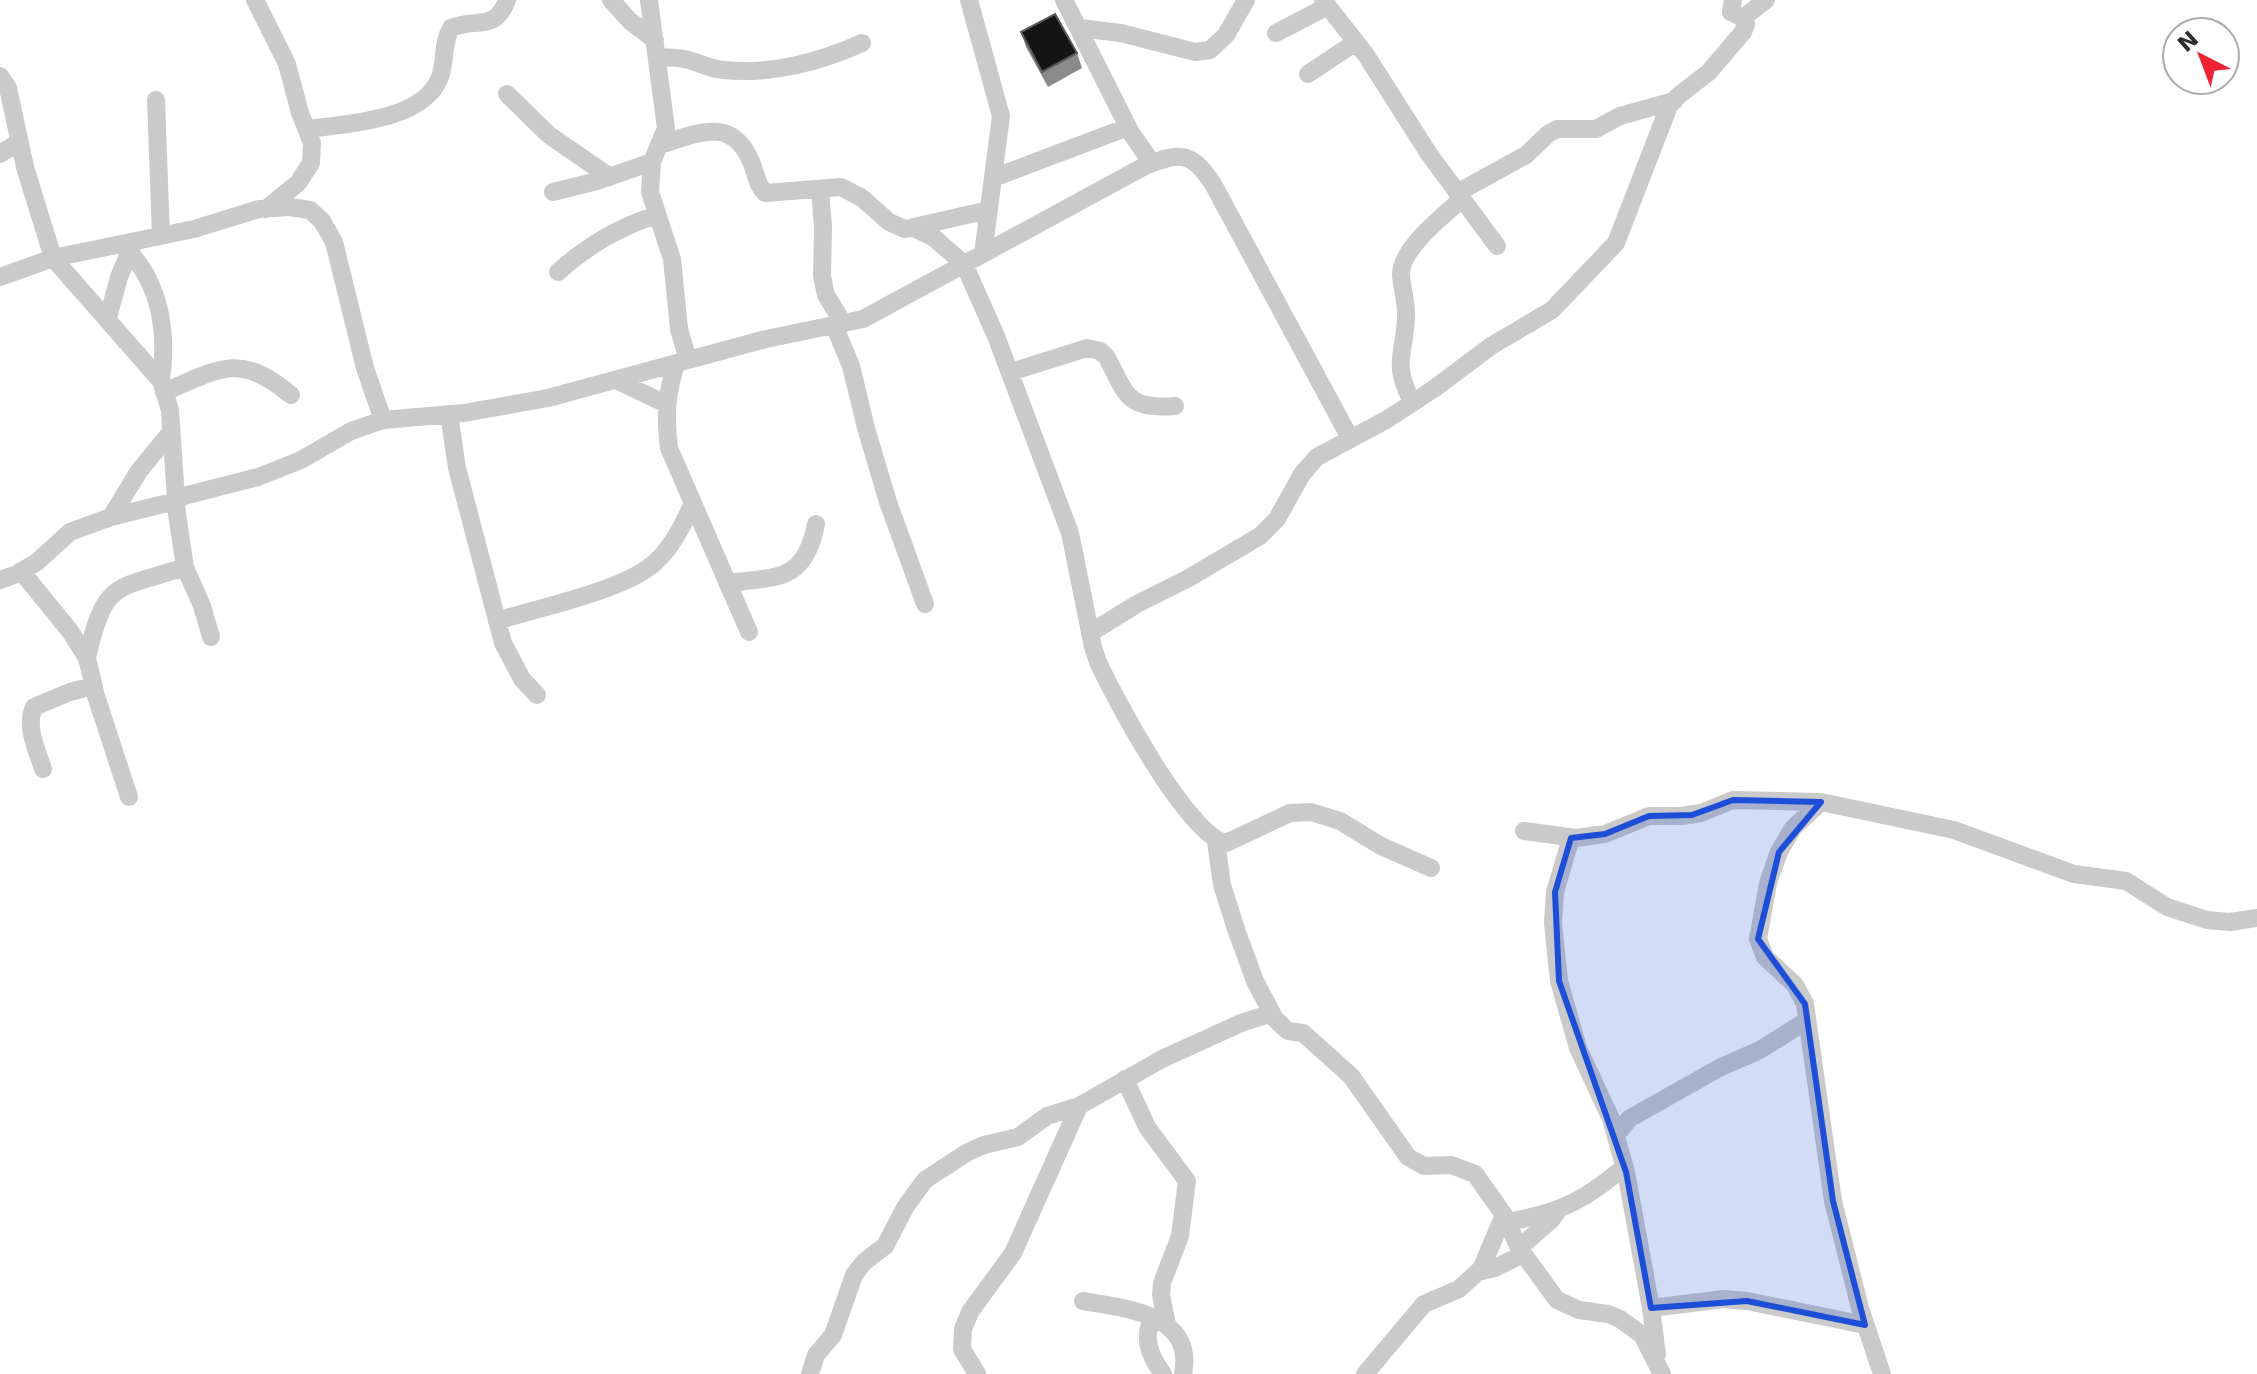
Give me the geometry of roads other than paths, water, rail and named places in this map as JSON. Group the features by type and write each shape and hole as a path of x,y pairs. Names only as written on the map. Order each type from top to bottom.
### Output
{"street":[{"path":"255,0 287,64 312,143 311,163 298,183 266,209"},
{"path":"307,129 372,121 414,106 440,78 444,46 451,28 492,21 500,15 507,0"},
{"path":"611,0 656,48 722,70 784,67 837,54 862,43"},
{"path":"649,0 666,128 656,154 650,192 672,259 682,362 666,404 669,448 749,632"},
{"path":"969,0 1001,116 983,254"},
{"path":"1064,0 1128,127 1152,163"},
{"path":"1080,28 1134,35 1195,52 1210,50 1226,35 1246,0"},
{"path":"1090,633 1260,536 1277,519 1302,474 1317,457 1412,402 1491,346 1552,310 1616,243 1669,106 1709,72 1743,32 1746,24 1743,18 1731,12 1733,0"},
{"path":"1743,18 1766,0"},
{"path":"1276,33 1325,3 1356,42 1497,246"},
{"path":"1308,74 1356,42"},
{"path":"0,76 8,88 19,142 53,258 108,318 162,387 170,410 176,500 185,567 211,637"},
{"path":"507,94 549,135 610,177"},
{"path":"156,100 161,236"},
{"path":"1412,402 1402,383 1399,356 1406,318 1401,272 1405,260 1422,236 1460,196 1526,155 1557,129 1596,129 1620,116 1674,101"},
{"path":"993,178 1128,127"},
{"path":"553,192 610,177 702,132 717,131 729,134 751,161 761,190 765,193 841,187 852,191 889,222 905,229 989,210"},
{"path":"0,154 19,142"},
{"path":"0,580 37,562 70,532 111,517 258,477 301,460 351,431 383,420 449,414 548,398 863,319 1152,163 1176,156 1200,164 1350,438"},
{"path":"820,190 822,276 826,295 851,366 888,502 925,604"},
{"path":"0,277 53,258 132,247 161,236 266,209 289,207 310,210 322,221 334,242 365,368 383,420"},
{"path":"558,272 580,252 605,236 656,215"},
{"path":"914,228 933,237 964,264 1011,372 1070,533 1093,647 1106,680 1144,750 1188,811 1216,841 1226,897 1255,981 1272,1013 1288,1031 1303,1033 1351,1076 1408,1157 1424,1166 1451,1165 1475,1174 1506,1218 1521,1251 1557,1300 1579,1310 1620,1319 1642,1335 1660,1370"},
{"path":"108,318 119,277 132,247"},
{"path":"132,247 145,269 158,305 165,348 162,387"},
{"path":"1011,372 1087,348 1106,356 1129,399 1142,406 1175,406"},
{"path":"162,387 233,367 253,369 291,395"},
{"path":"616,380 666,404"},
{"path":"449,414 457,468 497,621 511,663 537,695"},
{"path":"111,517 139,471 171,432"},
{"path":"497,621 604,589 651,567 681,529 693,503"},
{"path":"727,583 787,573 800,565 816,524"},
{"path":"87,658 94,627 105,600 113,592 130,583 185,567"},
{"path":"21,571 70,631 87,658 129,797"},
{"path":"43,769 32,732 30,715 34,707 93,686"},
{"path":"1524,831 1571,838 1605,834 1649,816 1692,815 1733,800 1821,802 1954,830 2074,874 2126,881 2167,907 2207,920 2230,922 2257,918"},
{"path":"1821,802 1793,828 1779,852 1768,883 1758,939 1765,957 1795,985 1805,1004 1833,1201 1865,1325 1882,1374"},
{"path":"1216,841 1226,843 1290,813 1311,812 1340,821 1381,846 1431,868"},
{"path":"1571,838 1555,892 1553,923 1559,981 1578,1048 1616,1135 1651,1308 1660,1370"},
{"path":"810,1374 816,1355 833,1335 854,1275 864,1262 885,1246 906,1206 925,1180 968,1152 1018,1137 1047,1116 1079,1106 1220,1031 1272,1013"},
{"path":"1616,1135 1629,1119 1719,1068 1760,1050 1806,1021"},
{"path":"1125,1079 1147,1127 1187,1181 1180,1236 1162,1283 1160,1320 1147,1334 1154,1369"},
{"path":"977,1374 962,1349 963,1329 970,1312 1013,1253 1079,1106"},
{"path":"1506,1218 1537,1217 1558,1210 1588,1197 1624,1167"},
{"path":"1478,1272 1495,1268 1521,1251 1558,1210"},
{"path":"1365,1374 1424,1304 1459,1289 1478,1272 1506,1218"},
{"path":"1651,1308 1724,1299 1865,1325"},
{"path":"1083,1301 1110,1305 1160,1320 1174,1331 1183,1347 1186,1361 1183,1374"}]}
